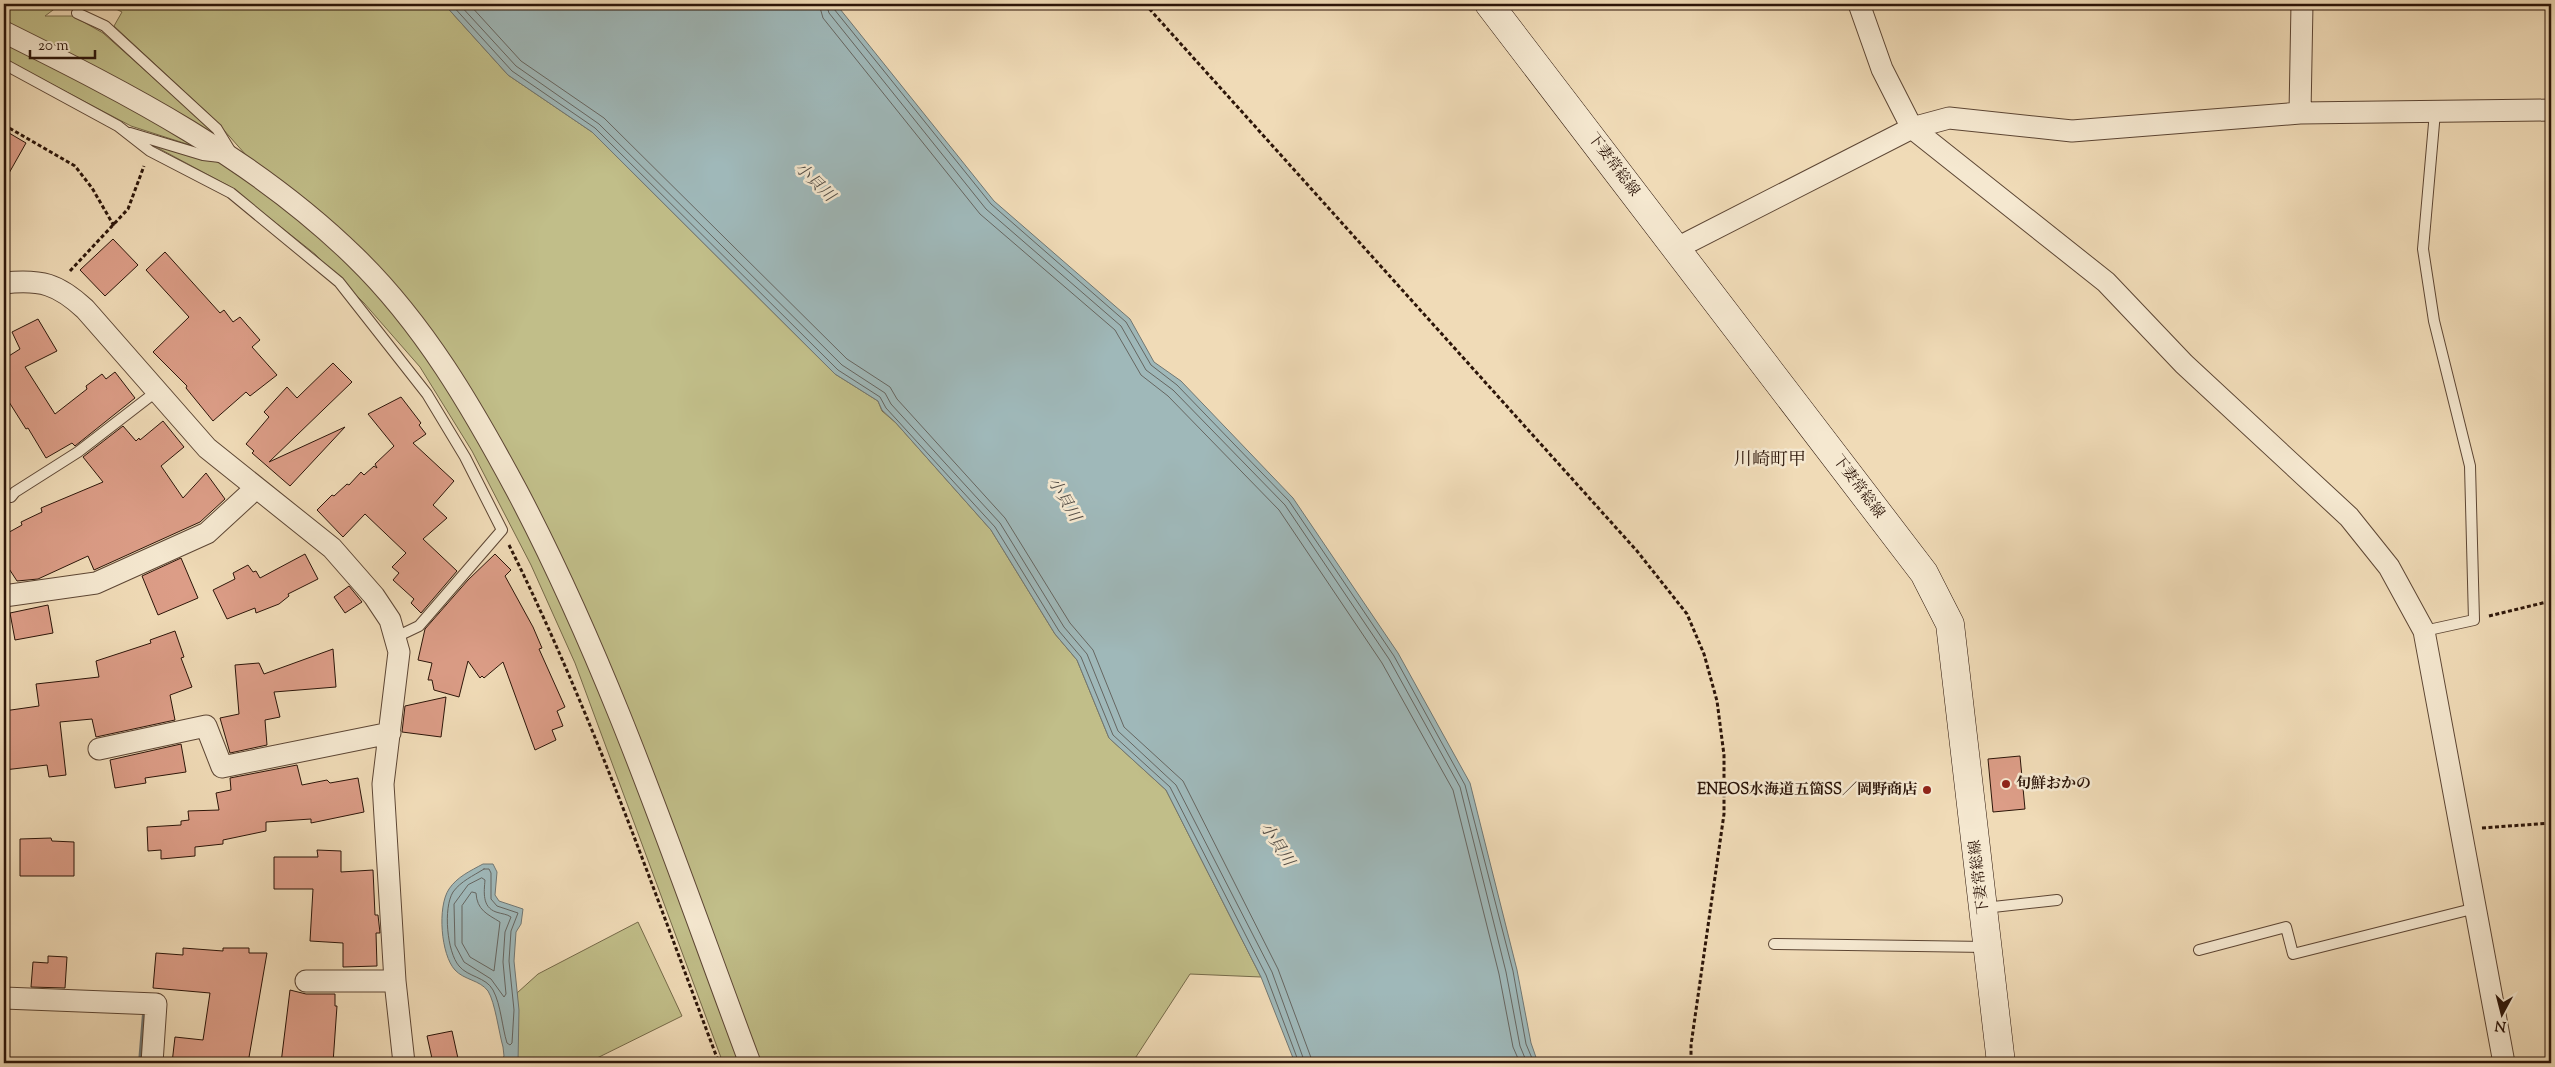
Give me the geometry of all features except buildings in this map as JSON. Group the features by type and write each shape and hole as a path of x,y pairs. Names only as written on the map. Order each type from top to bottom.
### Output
{"main road":[{"name":"下妻常総線","path":"1489,4 1924,573 1950,624 2002,1063"}],"street":[{"path":"1860,4 1882,69 1912,128 2106,282 2184,364 2349,517 2389,567 2424,631 2504,1063"},
{"path":"2300,113 2302,4"},
{"path":"4,32 165,116 236,159 304,211 356,258 400,306 446,367 493,445 536,528 612,700 750,1063"},
{"path":"1677,248 1912,128 1949,118 2072,131 2300,113 2551,110"},
{"path":"4,283 55,286 68,294 85,309 207,448 332,548 374,596 390,620 396,637 398,670 383,784 395,981 404,1063"},
{"path":"4,596 96,584 207,533 256,488"},
{"path":"99,749 206,726 222,767 390,733"},
{"path":"306,981 395,981"},
{"path":"4,998 156,1004 152,1063"}],"lane":[{"path":"77,13 105,26 217,128 236,159"},
{"path":"4,64 68,97 125,131 150,151 231,193 339,282 427,394 465,457 502,530 419,626 396,637"},
{"path":"2424,631 2474,620 2470,466 2434,321 2423,249 2435,112"},
{"path":"125,131 203,155 236,159"},
{"path":"11,497 15,492 78,452 157,392"},
{"path":"1984,908 2057,900"},
{"path":"2199,950 2286,927 2293,954 2476,908"},
{"path":"1774,944 1989,947"}],"path":[{"path":"1145,4 1637,551 1687,614 1704,654 1717,701 1724,755 1724,814 1691,1045 1691,1063"},
{"path":"4,125 75,166 92,188 114,226"},
{"path":"55,286 114,226 128,209 150,151"},
{"path":"502,530 540,608 590,727 719,1063"},
{"path":"2474,620 2551,601"},
{"path":"2462,829 2551,823"}],"shaded area":[{"path":"4,4 61,4 45,16 73,16 103,33 211,129 213,134 4,25"},
{"path":"106,4 444,4 508,75 592,132 835,374 878,401 882,411 896,423 991,530 1055,634 1077,660 1109,738 1166,790 1261,977 1190,974 1132,1063 755,1063 634,738 435,339 246,155 214,119 114,26 122,12"},
{"path":"4,41 126,101 196,147 131,126 4,59"},
{"path":"145,141 196,158 228,162 332,247 386,302 438,366 486,447 589,657 740,1063 723,1063 575,663 531,565 472,451 420,367 364,303 315,254 229,186"},
{"path":"638,922 682,1016 587,1063 517,1063 517,993 538,974"}],"water":[{"name":"小貝川","path":"444,4 836,4 994,201 1130,319 1154,362 1181,381 1293,498 1398,653 1470,783 1517,970 1531,1043 1538,1063 1295,1063 1261,977 1166,790 1109,738 1077,660 1055,634 991,530 896,423 882,410 878,401 835,374 592,132 508,75"},
{"path":"483,864 493,864 497,872 495,895 499,901 523,909 521,924 516,932 514,961 519,1010 518,1063 500,1063 504,1056 503,1047 495,1010 488,991 485,987 455,970 446,954 444,943 442,919 445,897 452,885 460,878"}],"waterway":[{"path":"141,1063 145,1014"}],"place":[{"name":"旬鮮おかの","path":"2006,784"},
{"name":"ENEOS水海道五箇SS／岡野商店","path":"1927,790"}],"district":[{"name":"川崎町甲","path":"1770,461"}]}
